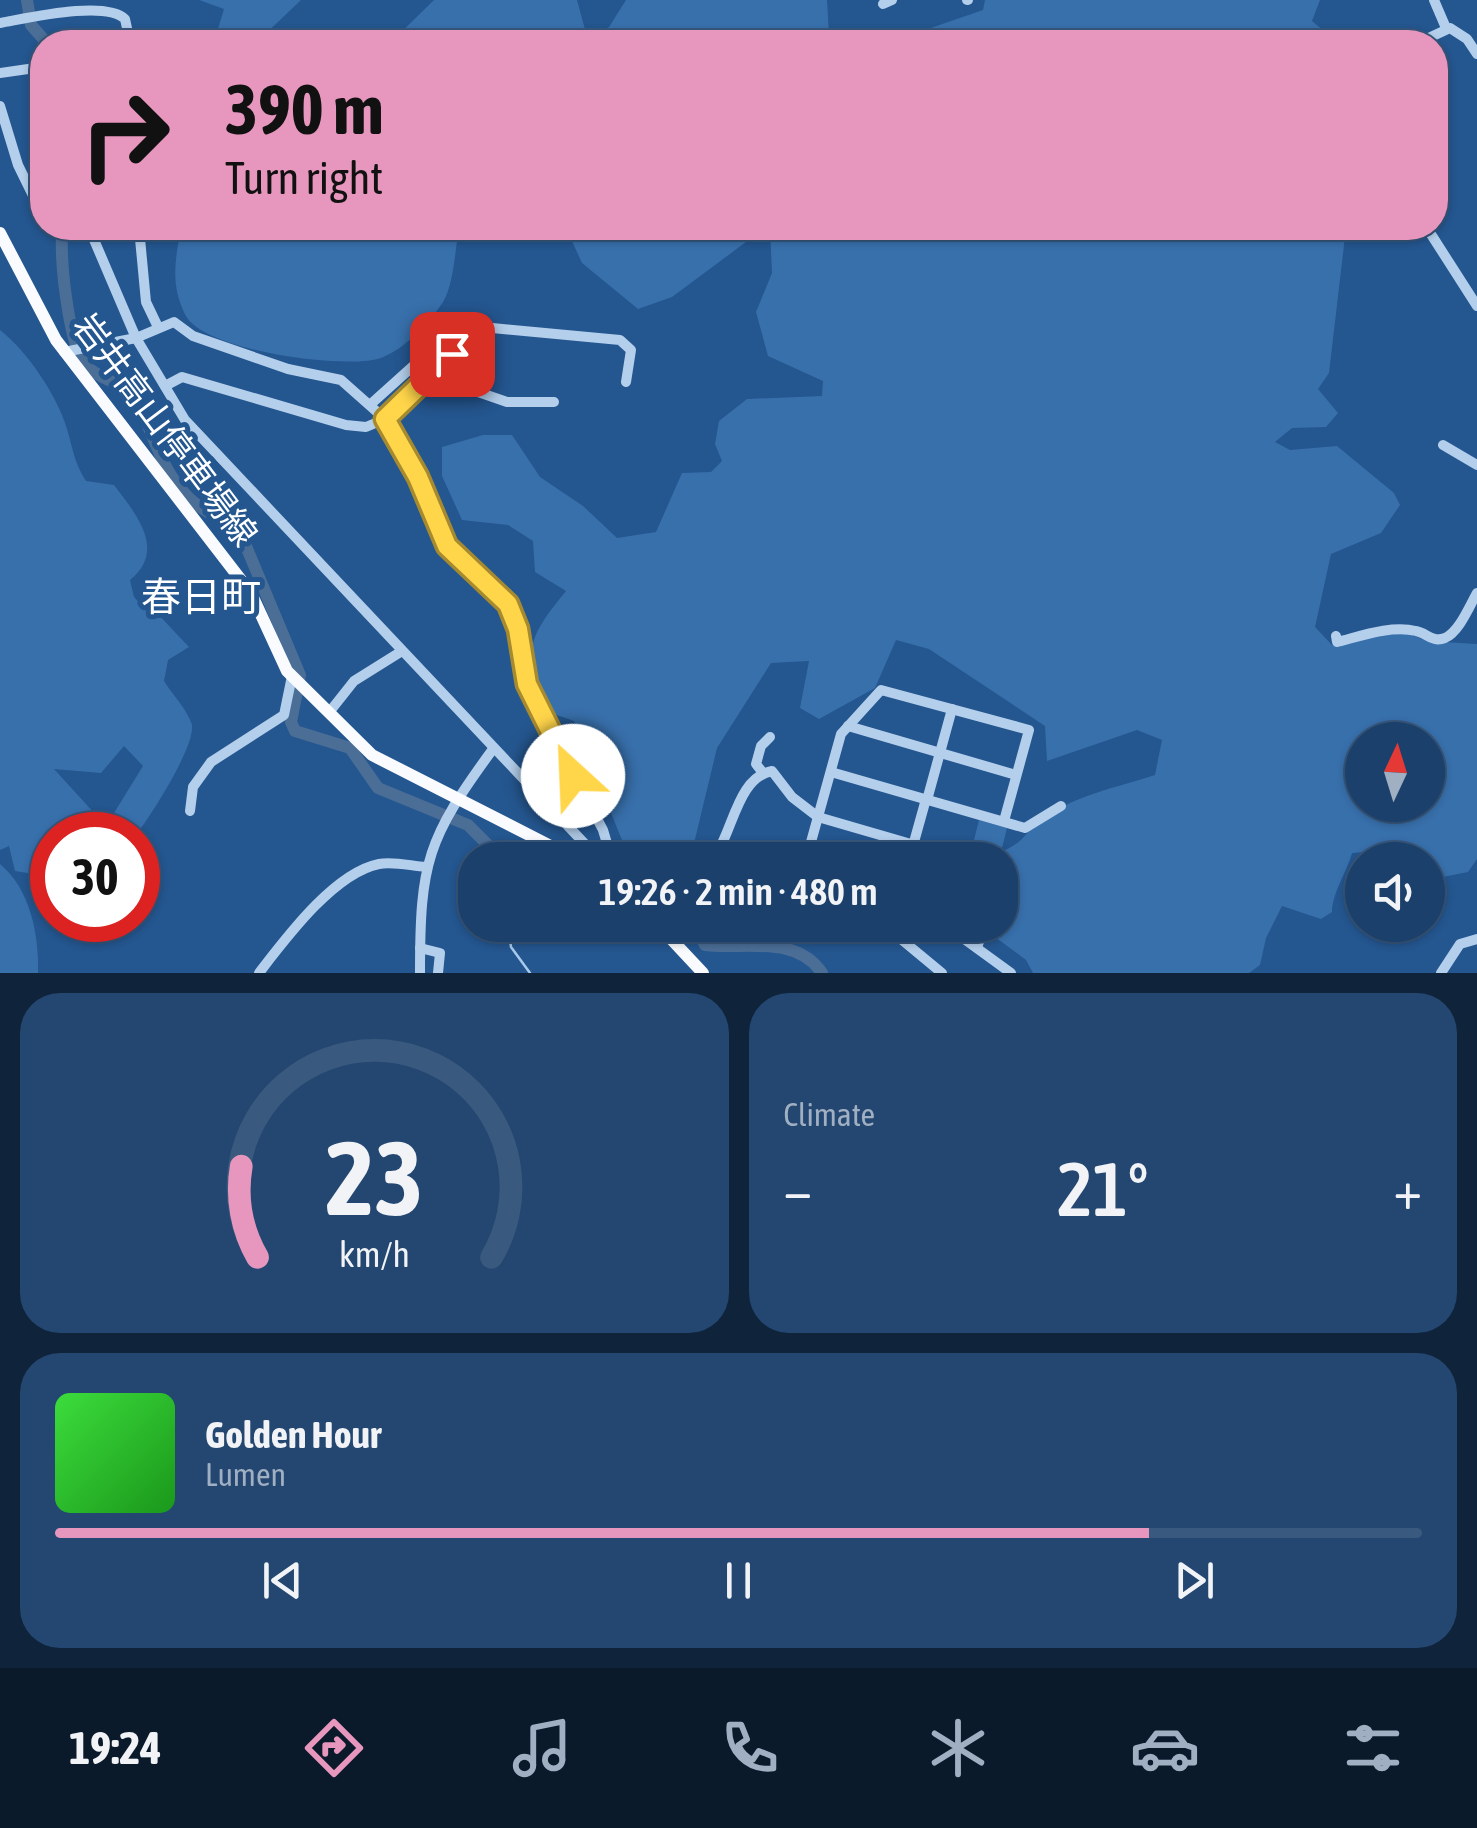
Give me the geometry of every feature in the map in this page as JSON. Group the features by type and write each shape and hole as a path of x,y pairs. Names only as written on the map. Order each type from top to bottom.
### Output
{"main road":[{"name":"岩井高山停車場線","path":"0,233 74,350 250,593 279,660 372,755 453,805 537,842"},
{"path":"674,942 703,973"}],"street":[{"path":"1434,0 1446,28 1467,39 1477,54"},
{"path":"0,24 85,4 121,13 126,30"},
{"path":"1442,30 1446,28"},
{"path":"0,73 30,69"},
{"path":"0,106 18,165 30,190"},
{"path":"94,240 136,338 186,420 583,842"},
{"path":"140,240 146,302 157,326"},
{"path":"1435,240 1477,306"},
{"path":"74,350 136,338 157,326 178,323 193,336 288,369 341,380 372,403 418,477 447,546 508,604 530,692 607,842"},
{"path":"165,386 182,376 354,427 385,419 475,333 492,328 620,340 631,350 626,382"},
{"path":"372,403 451,332"},
{"path":"429,375 506,402 554,402"},
{"path":"1443,445 1477,465"},
{"path":"1336,636 1337,642 1392,630 1417,630 1432,639 1442,639 1453,632 1477,593"},
{"path":"331,710 354,681 402,651"},
{"path":"190,810 193,787 211,762 245,744 284,714 297,680"},
{"path":"811,842 841,734 881,690 1029,730 1004,821"},
{"path":"914,842 952,709"},
{"path":"848,726 1016,775"},
{"path":"762,773 756,764 762,744 770,737"},
{"path":"420,973 419,911 426,868 442,824 493,748"},
{"path":"724,842 744,794 762,773 772,771 792,797 818,817 906,842"},
{"path":"830,772 1026,828 1060,806"},
{"path":"259,973 318,905 348,878 382,863 426,868"},
{"path":"1441,973 1460,944 1477,938"},
{"path":"905,942 942,973"},
{"path":"969,942 1011,973"},
{"path":"977,948 979,942"},
{"path":"420,948 440,953 438,973"}],"shaded area":[{"path":"199,0 301,0 270,30 218,30 224,9"},
{"path":"434,0 577,0 585,30 403,30"},
{"path":"626,0 827,0 829,30 602,30 609,27"},
{"path":"985,0 1320,0 1312,21 1323,30 925,30 983,10"},
{"path":"179,240 457,240 447,295 424,327 399,348 381,358 364,361 278,355 220,339 198,328 181,305 176,262"},
{"path":"571,240 747,240 672,297 638,309 582,263"},
{"path":"771,240 1345,240 1329,373 1318,389 1338,413 1326,427 1292,428 1275,442 1290,450 1337,446 1394,493 1400,505 1381,533 1331,554 1315,627 1332,645 1405,632 1427,641 1477,644 1477,859 1468,872 1445,877 1445,842 1345,842 1345,870 1332,912 1321,919 1282,906 1266,938 1260,965 1249,973 1033,973 1026,960 1002,942 1018,942 1018,843 1037,823 1063,806 1155,775 1162,740 1137,730 1047,761 1045,726 929,649 896,640 875,688 819,719 800,708 809,661 771,663 717,748 694,842 623,842 574,721 554,714 533,662 532,650 541,624 566,591 535,572 533,541 508,525 462,520 442,476 442,447 483,435 512,435 540,477 583,506 617,538 656,532 682,473 711,472 722,461 715,444 719,421 747,399 822,396 823,381 768,356 756,312 772,273"},
{"path":"0,330 49,388 86,481 114,485 144,532 146,557 130,580 134,597 147,611 155,611 189,647 168,660 164,681 188,716 192,731 152,812 115,812 143,766 124,746 101,773 54,769 93,812 30,812 30,873 15,871 9,846 0,850"},
{"path":"979,820 1007,828 1004,842 974,842"},
{"path":"0,864 19,886 30,911 30,942 37,942 38,973 0,973"}],"waterway":[{"path":"27,0 35,30"},
{"path":"62,240 66,297 84,363 128,392 178,486 243,539 300,675 291,722 295,731 350,748 378,788 468,825 485,842"},
{"path":"510,942 530,973"},
{"path":"704,942 784,948 811,961 822,973"}],"district":[{"name":"春日町","path":"201,597"}],"route":[{"path":"452,354 385,419 418,477 447,546 508,604 518,629 530,692 573,776"}]}
